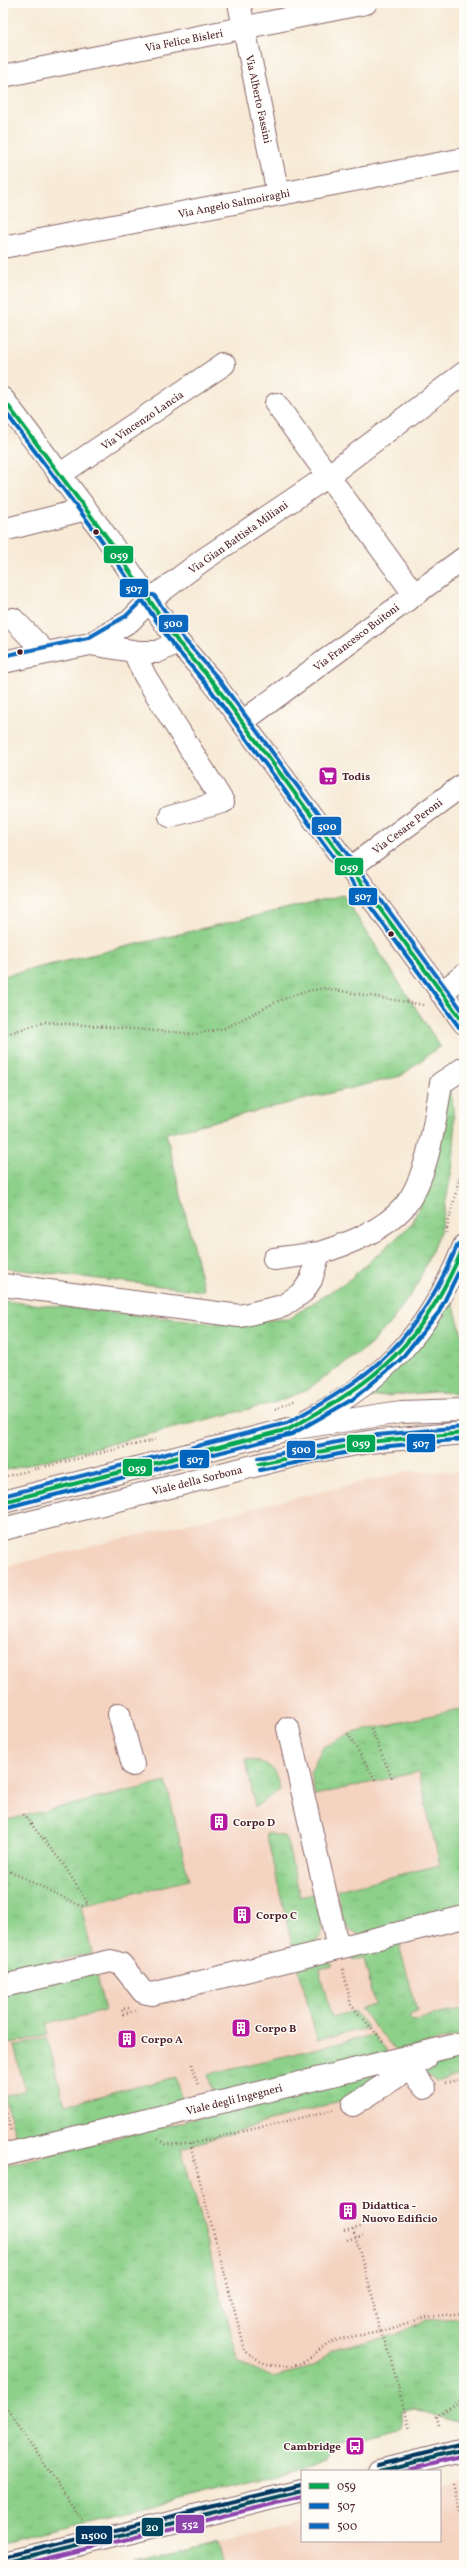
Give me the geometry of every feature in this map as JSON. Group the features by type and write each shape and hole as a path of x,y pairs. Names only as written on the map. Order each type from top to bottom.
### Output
{"street":[{"name":"Via Alberto Fassini","path":"239,3 278,194"},
{"name":"Via Felice Bisleri","path":"3,76 366,3"},
{"name":"Via Angelo Salmoiraghi","path":"3,247 464,159"},
{"name":"Via Vincenzo Lancia","path":"59,475 224,364"},
{"name":"Via Gian Battista Miliani","path":"90,644 130,621 150,600 203,560 328,476 464,373"},
{"path":"3,399 10,419 59,475 86,509 178,642 212,681 350,868 433,999 464,1023"},
{"path":"276,404 414,594"},
{"path":"3,530 86,509"},
{"name":"Via Francesco Buitoni","path":"249,717 464,558"},
{"path":"13,619 45,652"},
{"path":"3,662 45,652 90,644 134,652 157,652 178,642"},
{"path":"134,652 144,676 223,802 170,816"},
{"name":"Via Cesare Peroni","path":"350,868 464,784"},
{"path":"433,999 464,975"},
{"path":"274,1259 319,1252 348,1244 383,1224 404,1207 415,1188 422,1169 435,1120 441,1083 464,1068"},
{"path":"289,1428 333,1406 389,1365 432,1314 447,1286 455,1242"},
{"path":"3,1284 240,1316 283,1306 303,1292 311,1280 319,1252"},
{"path":"3,1502 289,1428 401,1412 464,1410"},
{"name":"Viale della Sorbona","path":"3,1529 301,1454 368,1442 464,1433"},
{"path":"119,1714 132,1765"},
{"path":"288,1728 338,1948"},
{"path":"3,1986 112,1961 120,1964 143,1992 152,1994 464,1917"},
{"path":"353,2106 404,2064 440,2049 464,2043"},
{"path":"404,2064 425,2088"},
{"name":"Viale degli Ingegneri","path":"9,2153 404,2064"},
{"path":"383,2470 464,2450"},
{"path":"3,2563 301,2491"}],"path":[{"path":"3,1035 45,1022 196,1034 225,1028 276,1002 302,992 323,988 433,999"},
{"path":"455,1242 464,1143"},
{"path":"270,1410 301,1399"},
{"path":"3,1477 160,1438"},
{"path":"371,1729 392,1778"},
{"path":"348,1734 376,1781"},
{"path":"3,1868 81,1906 88,1904 64,1865 23,1814"},
{"path":"338,1948 351,2005 404,2064"},
{"path":"425,2088 464,2078"},
{"path":"3,2098 9,2153"},
{"path":"353,2106 190,2144 245,2350 251,2359 265,2364 303,2362 325,2345 339,2339 379,2332 426,2317 464,2313"},
{"path":"344,2231 361,2227"},
{"path":"353,2229 375,2305 379,2332 386,2342 410,2430"},
{"path":"347,2240 363,2236"},
{"path":"438,2425 436,2417 464,2398"},
{"path":"3,2402 86,2524"},
{"path":"454,2484 464,2525"}],"shaded area":[{"path":"409,1471 464,1472 464,2382 3,2498 3,1567"},
{"path":"464,2484 464,2565 225,2565 219,2544 301,2524 301,2542 441,2542 441,2490"}],"green space":[{"path":"343,895 440,1046 401,1076 166,1133 204,1291 3,1268 3,976"},
{"path":"448,1087 452,1097 455,1132 453,1164 440,1232 415,1289 390,1323 369,1346 305,1391 273,1403 3,1471 3,1301 217,1323 288,1319 350,1279 412,1224 430,1179"},
{"path":"452,1299 464,1342 464,1393 435,1392 360,1398 414,1352 430,1333"},
{"path":"464,1708 464,1910 364,1936 356,1933 350,1929 343,1919 337,1890 440,1865 418,1772 315,1795 310,1773 323,1747 348,1734"},
{"path":"246,1759 261,1762 270,1767 276,1775 280,1790 255,1807"},
{"path":"166,1782 189,1880 81,1906 92,1953 3,1973 3,1821"},
{"path":"266,1833 286,1837 300,1897 317,1893 322,1915 323,1930 315,1941 293,1949"},
{"path":"398,1941 417,2010 409,2016 413,2021 464,2008 464,2034 397,2052 360,2009 375,2005 364,1958 352,1960 354,1955"},
{"path":"327,1958 333,1966 319,1969 331,2017 354,2011 368,2028 317,2040 297,1963"},
{"path":"95,1967 105,2011 47,2024 48,2034 3,2046 3,1990"},
{"path":"373,2035 388,2053 213,2095 208,2074"},
{"path":"47,2037 65,2105 176,2077 183,2102 18,2145 5,2096 25,2090 14,2046"},
{"path":"464,2051 464,2074 436,2082 421,2069 440,2057"},
{"path":"388,2071 353,2097 181,2148 239,2362 272,2377 313,2367 330,2351 397,2334 426,2320 464,2318 464,2424 414,2409 402,2411 402,2428 337,2445 323,2461 191,2496 3,2542 3,2166"},
{"path":"219,2544 225,2565 135,2565"}],"transit line":[{"name":"059","path":"3,399 103,532 178,642 212,681 464,1023"},
{"name":"507","path":"3,409 98,535 173,645 207,685 459,1027"},
{"name":"500","path":"3,656 88,638 126,616 147,595 154,595 183,638 217,677 464,1013"},
{"name":"500","path":"3,1496 287,1423 346,1388 370,1370 391,1351 410,1329 427,1305 443,1277 458,1244"},
{"name":"059","path":"3,1502 289,1429 349,1393 374,1375 395,1355 414,1333 432,1308 448,1280 464,1246"},
{"name":"507","path":"4,1508 292,1434 353,1399 400,1360 439,1312 464,1261"},
{"name":"500","path":"258,1458 367,1436 463,1427"},
{"name":"059","path":"259,1464 368,1442 464,1433"},
{"name":"507","path":"260,1470 369,1448 464,1439"},
{"name":"n500","path":"378,2465 463,2444"},
{"name":"20","path":"383,2470 464,2450"},
{"name":"552","path":"408,2470 464,2456"},
{"name":"n500","path":"3,2557 301,2485"},
{"name":"20","path":"3,2563 301,2491"},
{"name":"552","path":"20,2565 301,2497"}],"place":[{"name":"Todis","path":"328,776"},
{"name":"Corpo D","path":"219,1822"},
{"name":"Corpo C","path":"242,1915"},
{"name":"Corpo B","path":"241,2028"},
{"name":"Corpo A","path":"127,2039"},
{"name":"Didattica - Nuovo Edificio","path":"348,2211"},
{"name":"Cambridge","path":"355,2446"}]}
